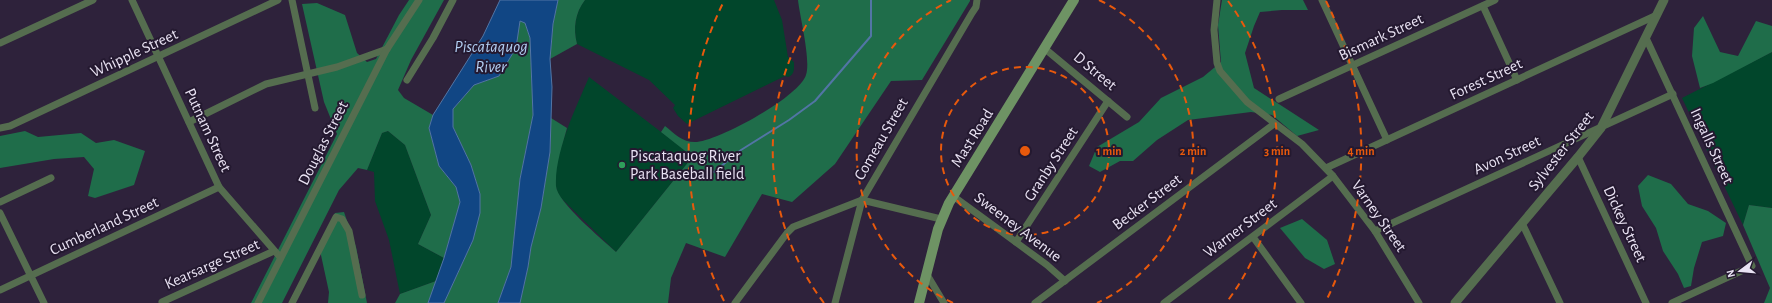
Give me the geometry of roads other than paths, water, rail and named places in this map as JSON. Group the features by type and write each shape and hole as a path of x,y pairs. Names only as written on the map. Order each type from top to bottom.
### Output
{"main road":[{"name":"Mast Road","path":"919,303 941,219 953,196 1074,0"}],"street":[{"path":"0,43 93,0"},
{"name":"Putnam Street","path":"132,0 219,187 280,257"},
{"name":"Whipple Street","path":"0,128 10,126 278,0"},
{"path":"292,0 315,108"},
{"name":"Douglas Street","path":"258,303 280,257 387,49 419,0"},
{"path":"408,80 433,38 452,0"},
{"name":"Comeau Street","path":"835,303 862,200 972,13 977,0"},
{"name":"Varney Street","path":"1217,0 1214,30 1217,63 1220,71 1247,102 1302,144 1333,176 1375,231 1419,303"},
{"path":"1322,0 1386,140"},
{"name":"Bismark Street","path":"1279,99 1495,0"},
{"name":"Sylvester Street","path":"1455,303 1601,128 1664,0"},
{"path":"1483,6 1517,80"},
{"name":"Forest Street","path":"1326,168 1657,14"},
{"name":"Ingalls Street","path":"1646,38 1752,266 1672,303"},
{"name":"D Street","path":"1044,48 1127,116"},
{"path":"189,122 266,84 337,67 387,49"},
{"name":"Avon Street","path":"1375,231 1673,94"},
{"name":"Granby Street","path":"1016,242 1108,101"},
{"name":"Becker Street","path":"1036,303 1274,124"},
{"name":"Dickey Street","path":"1578,157 1646,303"},
{"name":"Warner Street","path":"1164,303 1333,176"},
{"path":"0,202 51,178"},
{"name":"Cumberland Street","path":"0,290 219,187"},
{"name":"Sweeney Avenue","path":"953,196 1056,272 1065,281"},
{"path":"735,303 787,233 799,224 862,200 941,219"},
{"path":"0,212 44,303"},
{"path":"292,303 336,217 342,219 349,231 362,295"},
{"path":"1522,223 1560,303"},
{"path":"1253,237 1298,302"},
{"name":"Kearsarge Street","path":"162,302 274,251"},
{"path":"926,273 944,303"}],"water":[{"name":"Piscataquog River","path":"500,0 558,0 553,24 550,59 552,87 550,152 541,208 531,247 520,303 498,303 511,267 520,179 533,115 530,38 525,23 520,21 516,48 499,76 474,85 453,109 453,127 471,165 480,194 480,213 473,240 444,303 428,303 444,258 460,202 456,187 439,166 429,128 433,115 483,36"}],"waterway":[{"path":"714,172 741,150 789,120 815,101 871,36 871,0"}],"place":[{"name":"Piscataquog River Park Baseball field","path":"622,165"}]}
